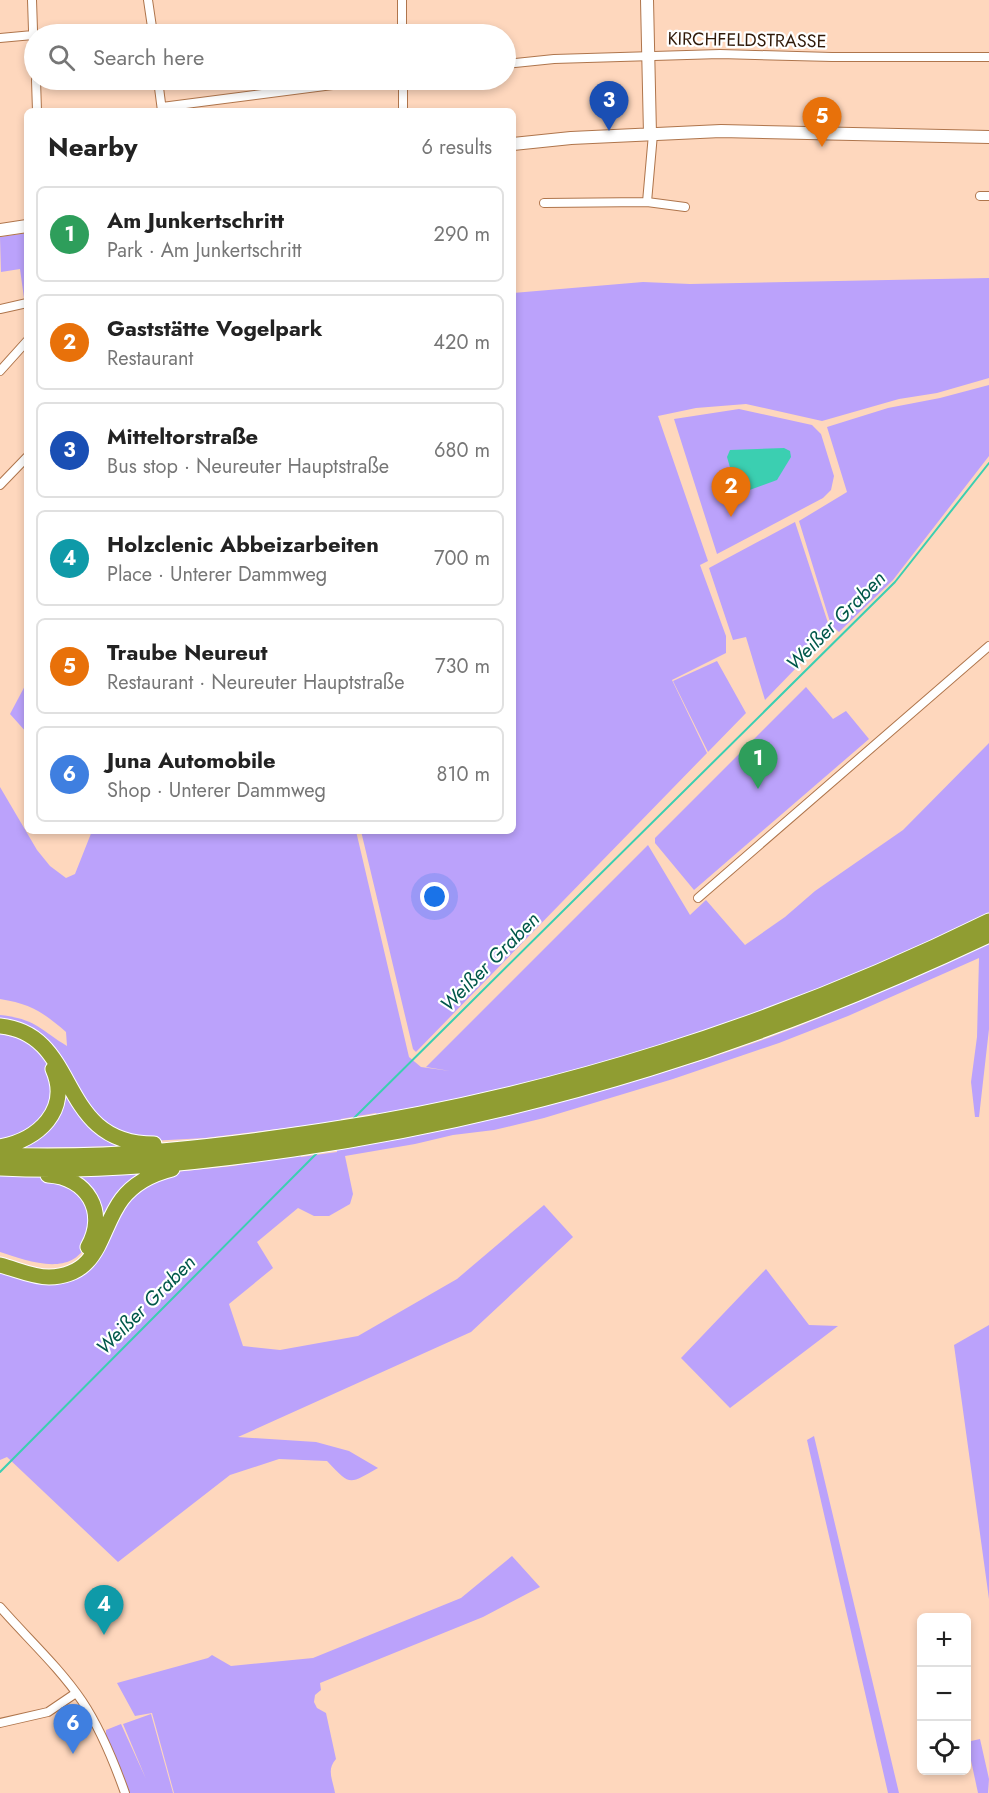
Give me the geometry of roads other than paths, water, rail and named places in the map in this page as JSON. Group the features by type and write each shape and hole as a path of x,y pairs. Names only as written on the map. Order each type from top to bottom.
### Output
{"highway":[{"path":"5,1168 128,1166 194,1161 322,1144 354,1127 506,1096 680,1047 828,993 904,961 989,921"},
{"path":"0,1155 91,1155 420,1128 587,1088 680,1060 778,1026 861,993 989,935"},
{"path":"0,1026 21,1031 43,1045 57,1063 80,1106 92,1120 110,1133 138,1143 190,1142 208,1146"},
{"path":"0,1032 26,1038 40,1049 55,1072 58,1088 56,1106 43,1126 22,1141 0,1147"},
{"path":"0,1265 43,1276 58,1276 72,1272 87,1262 97,1251 118,1205 128,1191 156,1173 194,1161"},
{"path":"0,1255 39,1267 64,1266 80,1257 88,1248 96,1226 93,1203 85,1191 74,1182 60,1176 25,1174 5,1168"}],"street":[{"path":"32,0 33,24"},
{"path":"148,0 152,24"},
{"path":"402,0 402,24"},
{"path":"647,0 651,134 648,202"},
{"path":"0,38 24,36"},
{"name":"KIRCHFELDSTRASSE","path":"516,62 544,59 720,54 989,57"},
{"path":"36,90 37,108"},
{"path":"159,90 162,108"},
{"path":"169,108 298,90"},
{"path":"402,108 403,90"},
{"path":"516,144 571,138 721,131 989,137"},
{"path":"544,203 648,202 685,207"},
{"path":"0,230 24,226"},
{"path":"0,309 24,304"},
{"path":"0,371 24,344"},
{"path":"0,485 24,460"},
{"path":"698,898 989,646"},
{"path":"0,1607 76,1693 105,1745 125,1793"},
{"path":"0,1723 48,1712 76,1693"}],"water":[{"path":"784,448 790,451 791,457 777,480 744,492 736,488 727,457 730,450"}],"waterway":[{"name":"Weißer Graben","path":"353,1119 895,582 989,463"},
{"name":"Weißer Graben","path":"0,1472 318,1152"}],"place":[{"name":"Mitteltorstraße","path":"609,131"},
{"name":"Traube Neureut","path":"822,147"},
{"name":"Gaststätte Vogelpark","path":"731,517"},
{"name":"Am Junkertschritt","path":"758,789"},
{"name":"Holzclenic Abbeizarbeiten","path":"104,1635"},
{"name":"Juna Automobile","path":"73,1754"}]}
